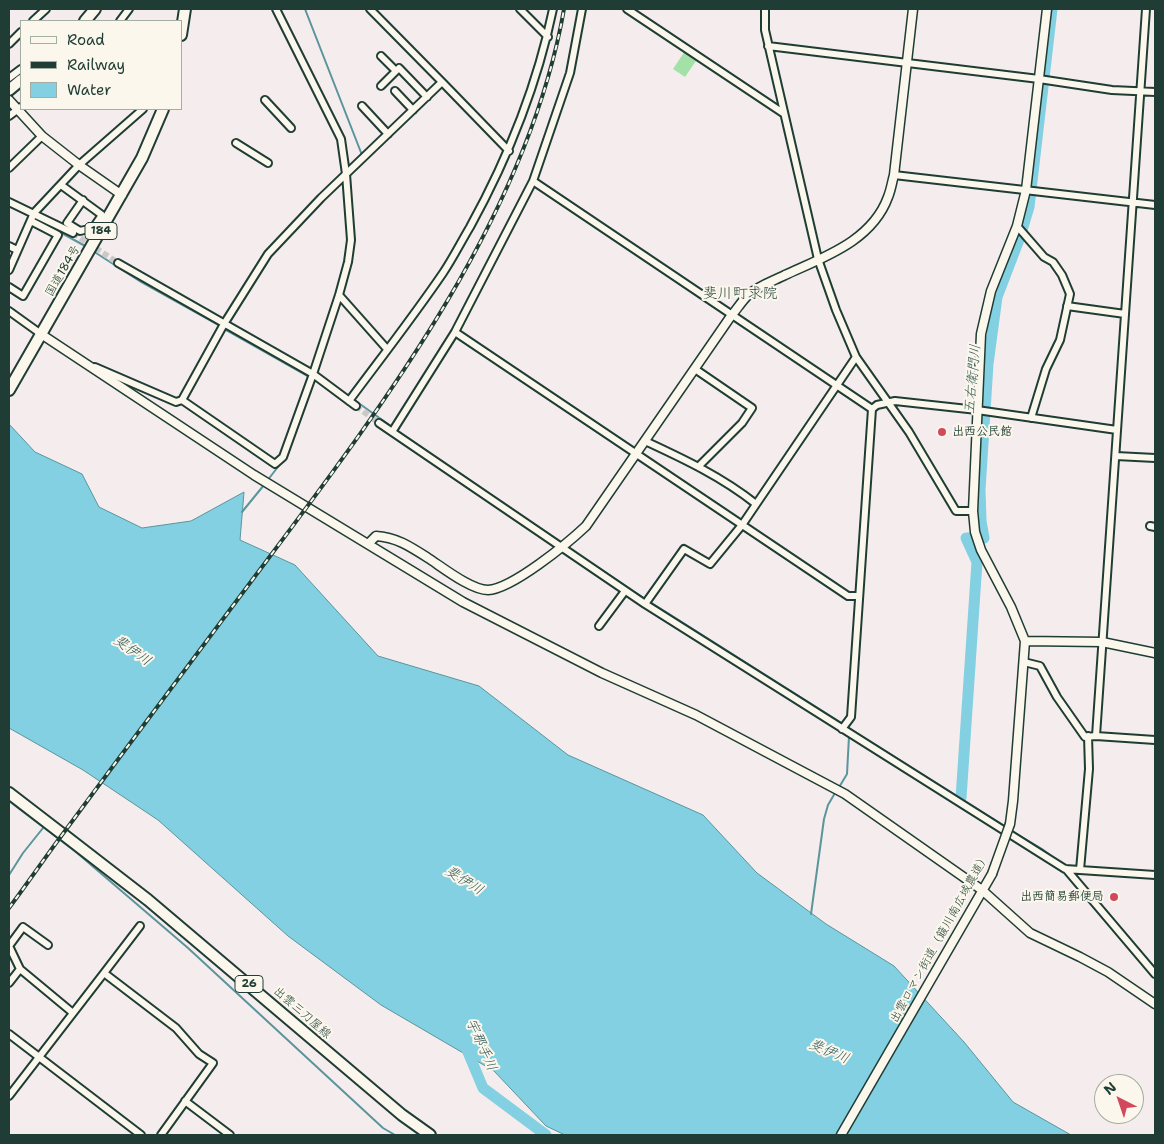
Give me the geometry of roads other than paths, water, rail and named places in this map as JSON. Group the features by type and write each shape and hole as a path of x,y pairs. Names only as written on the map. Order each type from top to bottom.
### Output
{"main road":[{"path":"86,20 96,9"},
{"path":"182,28 185,9"},
{"path":"9,90 20,81"},
{"name":"国道184号","path":"9,390 122,195 142,158 163,110"},
{"name":"出雲三刀屋線","path":"9,793 148,900 395,1108 430,1135"}],"street":[{"path":"34,20 46,9"},
{"path":"121,20 128,9"},
{"path":"182,400 275,464 283,457 313,374 348,262 351,240 346,174 340,139 276,9"},
{"path":"370,9 509,151"},
{"path":"520,9 548,37"},
{"path":"349,401 444,272 491,189 509,151 530,96 548,37 553,9"},
{"path":"392,432 455,332 533,182 570,73 582,9"},
{"path":"628,9 783,113"},
{"path":"764,9 768,46 818,260 856,357 909,432 956,511 973,511"},
{"path":"368,544 376,536 387,536 404,543 471,585 487,590 503,586 562,548 586,526 731,316 748,295 763,285 818,260 854,240 868,229 879,216 894,175 914,9"},
{"name":"出雲ロマン街道（簸川南広域農道）","path":"841,1135 992,874 1010,824 1014,801 1025,641 1011,607 981,550 975,532 973,511 977,410 981,334 985,313 991,291 1017,226 1026,190 1047,9"},
{"path":"1096,736 1146,9"},
{"path":"9,44 20,33"},
{"path":"768,46 1039,79 1112,90 1155,92"},
{"path":"381,56 396,72"},
{"path":"381,86 399,68 427,97"},
{"path":"9,78 20,70"},
{"path":"80,360 176,402 182,400 224,324 268,254 321,198 442,82"},
{"path":"396,91 413,110"},
{"path":"9,100 20,109 9,116"},
{"path":"265,100 291,128"},
{"path":"362,106 388,134"},
{"path":"21,110 42,136 122,195"},
{"path":"9,270 34,214 79,165 142,110"},
{"path":"9,168 42,136"},
{"path":"236,143 268,163"},
{"path":"894,175 1155,204"},
{"path":"533,182 872,409"},
{"path":"61,185 83,200 102,214 93,228 80,231 67,224 83,200"},
{"path":"9,202 73,233"},
{"path":"9,287 23,296 58,235 31,220"},
{"path":"1017,226 1044,257 1053,262 1062,275 1070,294 1060,340 1046,369 1031,418"},
{"path":"9,246 17,250"},
{"path":"118,263 313,374 356,406"},
{"path":"339,295 387,349"},
{"path":"1067,306 1125,314"},
{"path":"9,311 40,334 254,475 463,602 602,673 696,714 845,794 982,890 1030,933 1108,972 1155,1004"},
{"path":"455,332 848,596 859,596"},
{"path":"645,604 684,548 710,564 742,525 856,357"},
{"path":"695,369 752,408 742,423 699,466"},
{"path":"842,729 851,717 872,409 877,405 895,401 977,410 1117,430"},
{"path":"379,423 645,604 1066,869 1155,974"},
{"path":"645,441 699,466 756,504"},
{"path":"1116,456 1155,458"},
{"path":"599,626 625,591"},
{"path":"1025,641 1102,642 1155,653"},
{"path":"1024,662 1040,666 1057,697 1085,737 1155,740"},
{"path":"1080,870 1089,769 1088,736"},
{"path":"1066,869 1155,875"},
{"path":"9,1096 140,926"},
{"path":"48,945 23,927 9,946 20,969 73,1013"},
{"path":"9,983 20,969"},
{"path":"104,973 176,1028 199,1054 213,1063 161,1135"},
{"path":"9,1034 142,1135"},
{"path":"185,1101 230,1135"}],"water":[{"name":"斐伊川","path":"9,424 35,452 82,474 99,507 142,528 191,521 244,492 240,540 295,565 378,656 479,686 568,755 703,815 757,873 826,924 894,966 964,1042 1013,1102 1071,1135 565,1135 546,1126 494,1071 381,1005 288,936 158,820 83,770 9,728"}],"waterway":[{"path":"305,9 361,156"},
{"name":"五右衛門川","path":"961,798 977,562 966,538 984,538 981,521 980,490 988,364 997,297 1020,237 1029,207 1052,9"},
{"path":"9,206 30,216"},
{"path":"34,218 87,247"},
{"path":"93,251 141,282 220,326"},
{"path":"224,329 309,377"},
{"path":"353,399 392,427"},
{"path":"396,430 561,543"},
{"path":"267,481 284,459"},
{"path":"242,512 264,485"},
{"path":"565,546 843,724"},
{"path":"847,727 1006,827"},
{"path":"838,789 847,774 849,736"},
{"path":"811,914 824,819 828,805 835,793"},
{"path":"9,801 76,852 188,948 383,1128 395,1135"},
{"path":"9,875 23,853 43,828"},
{"path":"1010,830 1042,849 1056,860"},
{"path":"1075,875 1155,968"},
{"name":"宇那手川","path":"465,1045 483,1088 546,1135"}],"tunnel":[{"path":"73,233 118,263"},
{"path":"356,406 379,423"}],"railway":[{"path":"9,908 288,533 388,393 436,320 478,246 515,169 544,90 564,9"}],"place":[{"name":"出西公民館","path":"942,432"},
{"name":"出西簡易郵便局","path":"1114,897"}],"district":[{"name":"斐川町求院","path":"740,294"}]}
